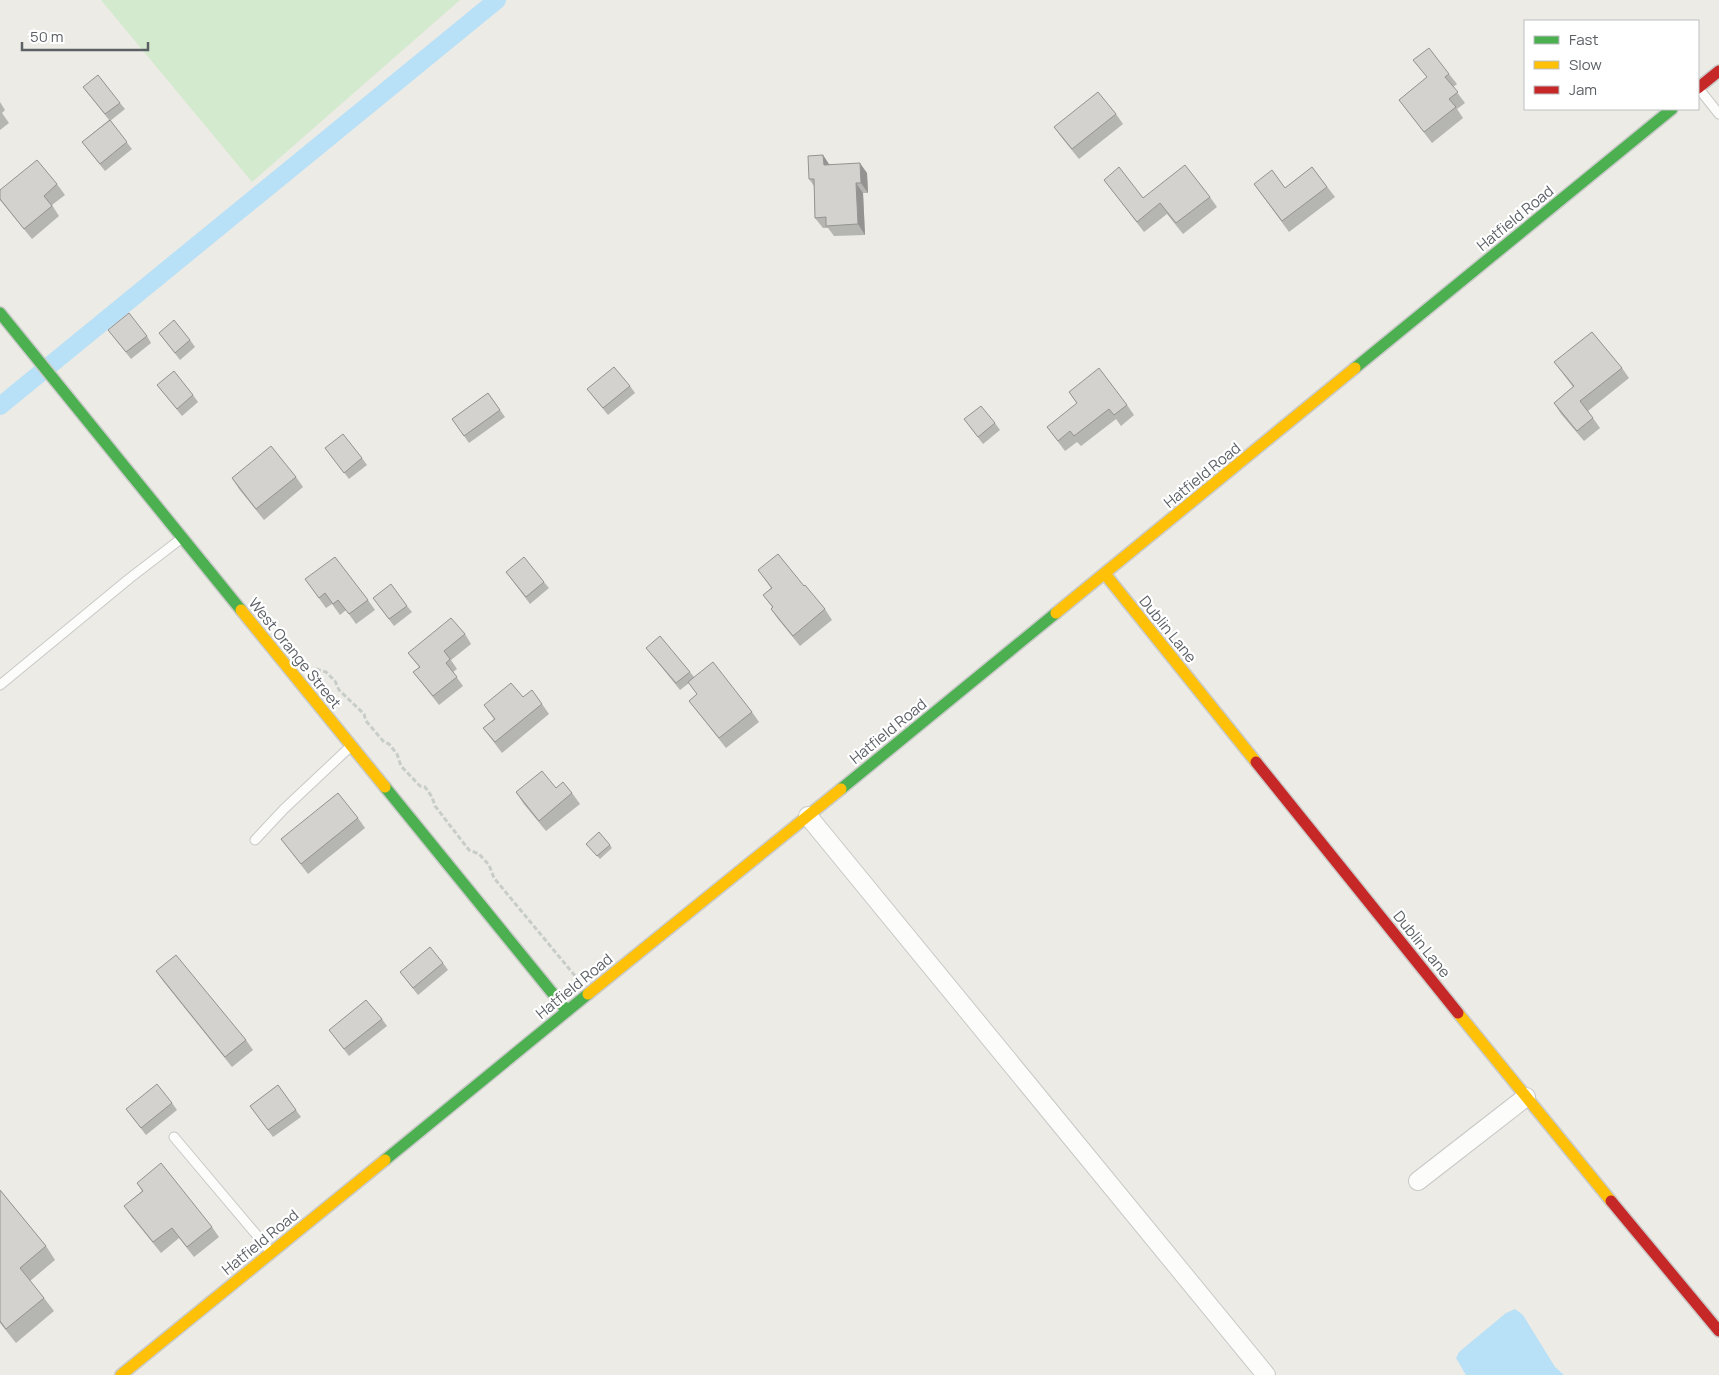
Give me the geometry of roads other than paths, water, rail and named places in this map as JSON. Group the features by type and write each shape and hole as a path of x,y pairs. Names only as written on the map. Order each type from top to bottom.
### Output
{"street":[{"path":"1699,87 1719,71"},
{"name":"Hatfield Road","path":"121,1375 1671,110"},
{"name":"West Orange Street","path":"0,313 566,1011"},
{"name":"Dublin Lane","path":"1104,574 1719,1332"},
{"path":"808,816 1266,1375"},
{"path":"1418,1181 1526,1096"}],"lane":[{"path":"1699,89 1719,114"},
{"path":"0,684 182,538"},
{"path":"255,840 284,809 352,746"},
{"path":"174,1137 271,1253"}],"water":[{"path":"1515,1309 1523,1315 1555,1367 1564,1375 1466,1375 1456,1358 1459,1352 1506,1313"}],"waterway":[{"path":"0,406 497,0"}]}
